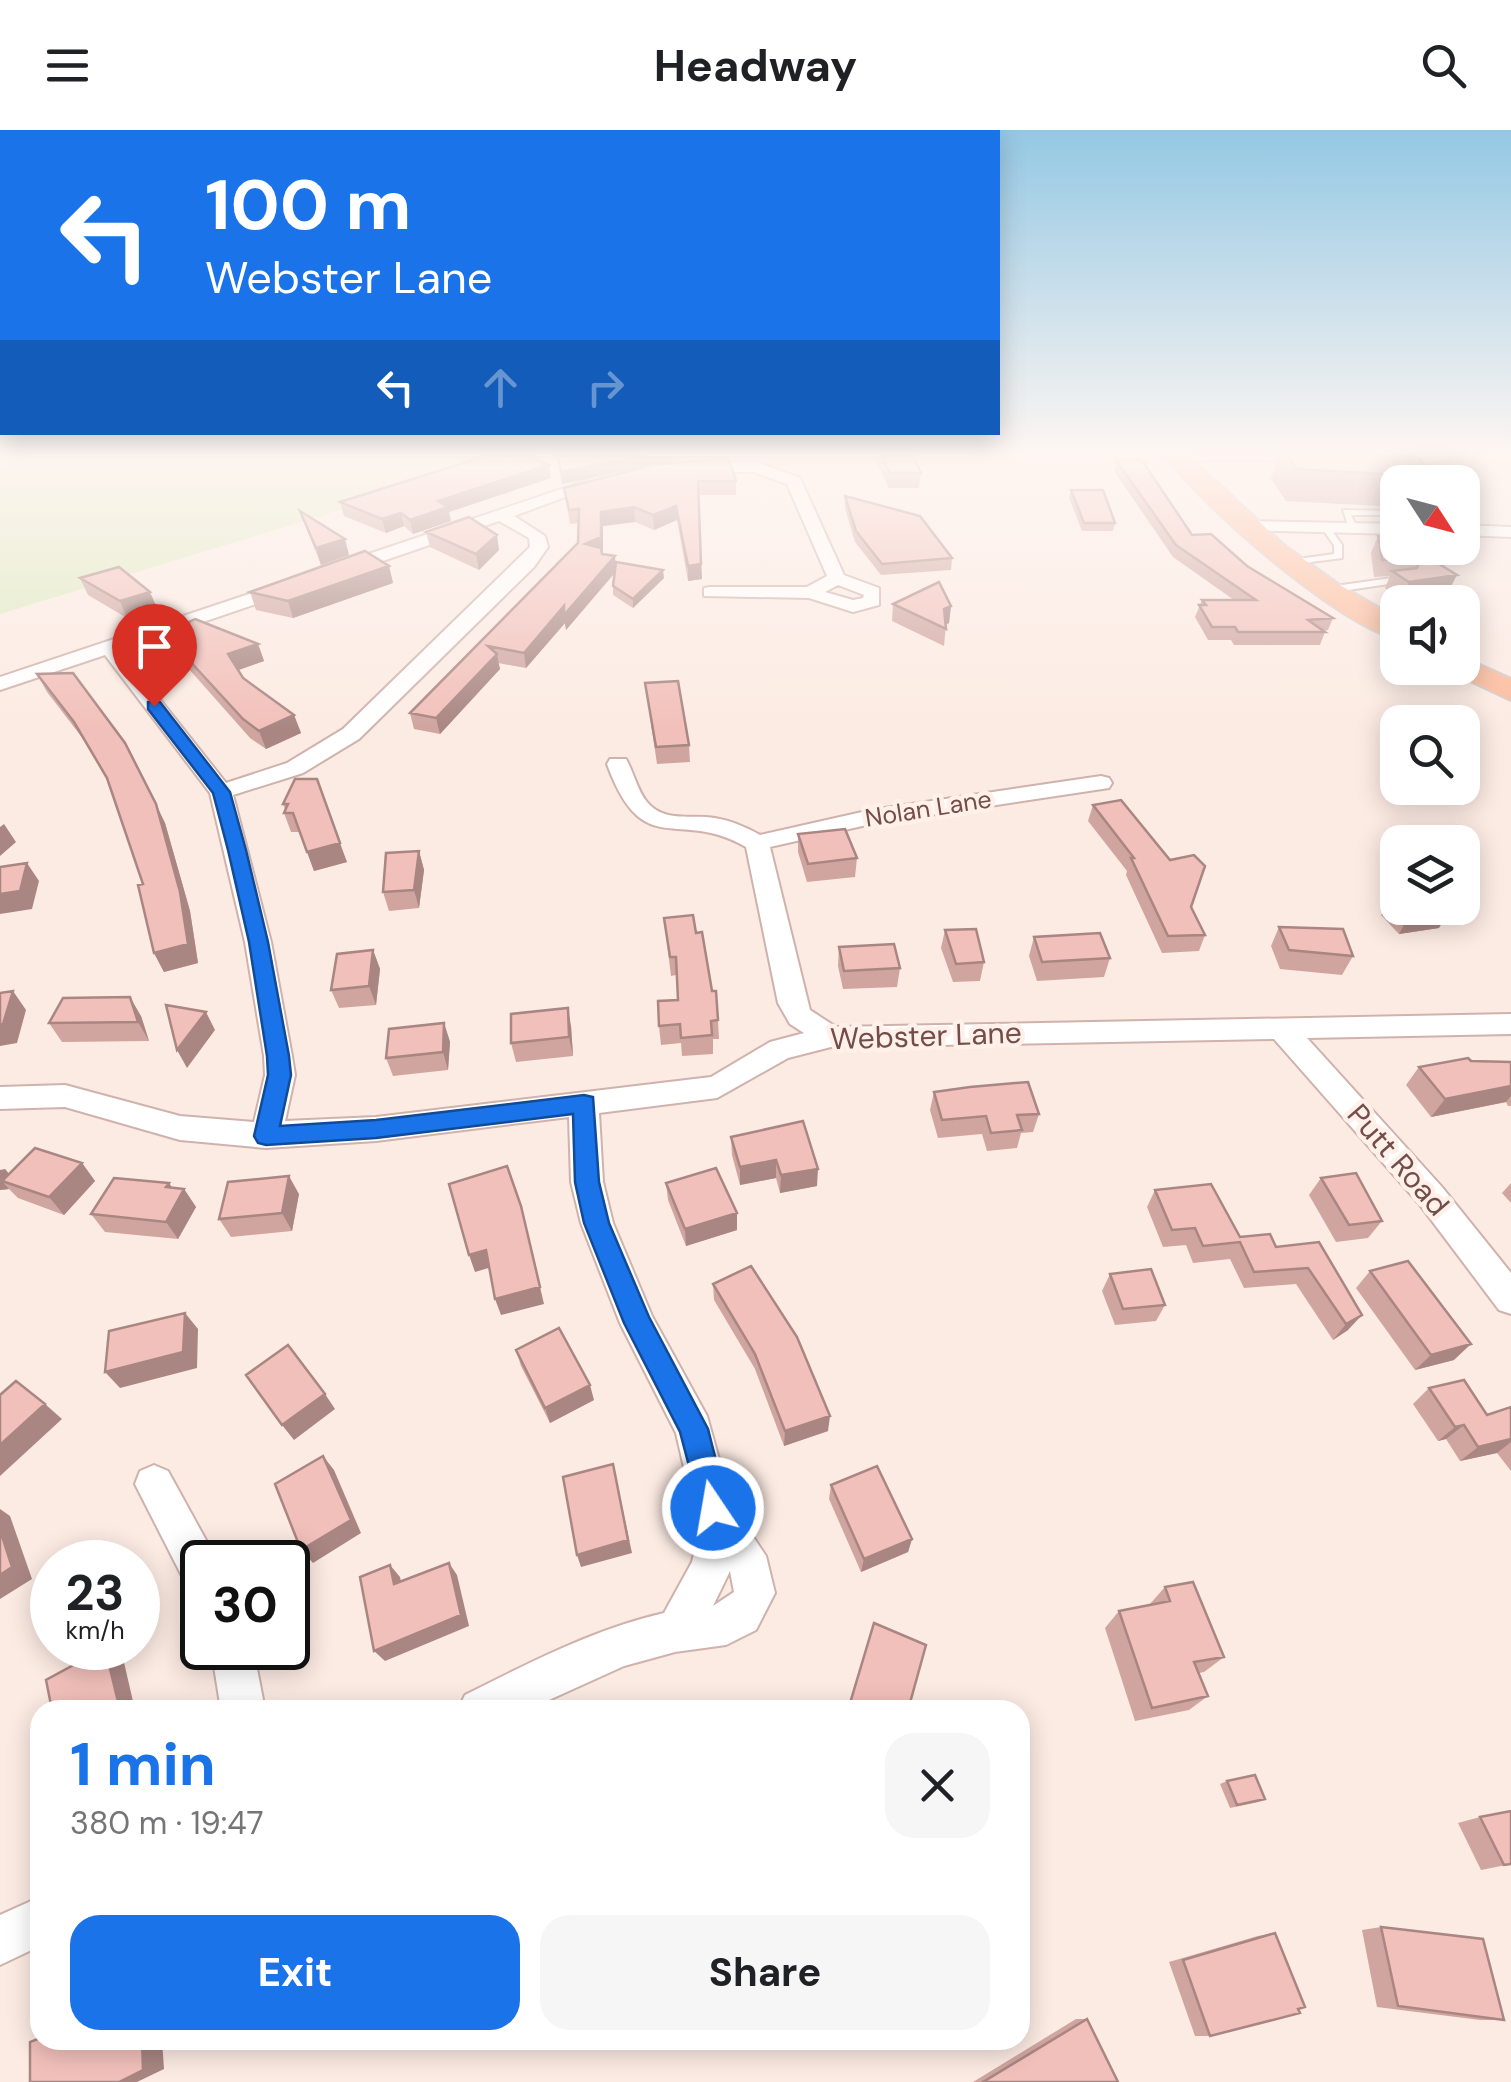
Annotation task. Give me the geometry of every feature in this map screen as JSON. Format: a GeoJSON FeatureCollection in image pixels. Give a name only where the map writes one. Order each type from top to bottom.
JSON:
{"type":"FeatureCollection","features":[{"type":"Feature","properties":{"kind":"main road"},"geometry":{"type":"LineString","coordinates":[[1271,547],[1328,590],[1380,620]]}},
{"type":"Feature","properties":{"kind":"main road"},"geometry":{"type":"LineString","coordinates":[[1480,676],[1511,692]]}},
{"type":"Feature","properties":{"kind":"street"},"geometry":{"type":"LineString","coordinates":[[0,684],[406,547]]}},
{"type":"Feature","properties":{"kind":"street"},"geometry":{"type":"LineString","coordinates":[[221,792],[272,777],[352,734],[537,553],[537,547]]}},
{"type":"Feature","properties":{"kind":"street"},"geometry":{"type":"LineString","coordinates":[[710,592],[810,593],[854,606],[872,601],[873,592],[837,578],[823,547]]}},
{"type":"Feature","properties":{"kind":"street"},"geometry":{"type":"LineString","coordinates":[[810,593],[837,578]]}},
{"type":"Feature","properties":{"kind":"street"},"geometry":{"type":"LineString","coordinates":[[109,648],[221,792],[258,942],[278,1056],[280,1075],[266,1136]]}},
{"type":"Feature","properties":{"kind":"street"},"geometry":{"type":"LineString","coordinates":[[618,764],[632,806],[649,819],[662,823],[724,824],[756,842],[792,1003],[800,1017],[831,1037]]}},
{"type":"Feature","properties":{"kind":"street","name":"Nolan Lane"},"geometry":{"type":"LineString","coordinates":[[756,842],[787,832],[871,817],[1101,783]]}},
{"type":"Feature","properties":{"kind":"street","name":"Webster Lane"},"geometry":{"type":"LineString","coordinates":[[0,1098],[65,1096],[180,1128],[266,1136],[376,1129],[717,1086],[780,1049],[831,1037],[1511,1024]]}},
{"type":"Feature","properties":{"kind":"street","name":"Putt Road"},"geometry":{"type":"LineString","coordinates":[[1279,1026],[1432,1196],[1511,1299]]}},
{"type":"Feature","properties":{"kind":"street"},"geometry":{"type":"LineString","coordinates":[[500,1700],[564,1669],[677,1630],[723,1626],[740,1616],[753,1600],[754,1576],[748,1562],[732,1541],[719,1532],[694,1429],[638,1323],[596,1223],[587,1182],[584,1104]]}},
{"type":"Feature","properties":{"kind":"street"},"geometry":{"type":"LineString","coordinates":[[154,1484],[184,1540]]}},
{"type":"Feature","properties":{"kind":"street"},"geometry":{"type":"LineString","coordinates":[[236,1670],[241,1700]]}},
{"type":"Feature","properties":{"kind":"street"},"geometry":{"type":"LineString","coordinates":[[0,1940],[30,1925]]}},
{"type":"Feature","properties":{"kind":"lane"},"geometry":{"type":"LineString","coordinates":[[1291,563],[1338,556],[1338,547]]}},
{"type":"Feature","properties":{"kind":"lane"},"geometry":{"type":"LineString","coordinates":[[1328,590],[1406,579]]}},
{"type":"Feature","properties":{"kind":"green space"},"geometry":{"type":"Polygon","coordinates":[[[0,547],[219,547],[0,614],[0,547]]]}},
{"type":"Feature","properties":{"kind":"building"},"geometry":{"type":"Polygon","coordinates":[[[460,547],[484,547],[476,554],[460,547]]]}},
{"type":"Feature","properties":{"kind":"building"},"geometry":{"type":"Polygon","coordinates":[[[574,547],[597,547],[602,554],[615,556],[564,615],[564,606],[524,653],[488,646],[497,654],[436,718],[410,713],[574,547]]]}},
{"type":"Feature","properties":{"kind":"building"},"geometry":{"type":"Polygon","coordinates":[[[684,547],[700,547],[701,564],[688,566],[684,547]]]}},
{"type":"Feature","properties":{"kind":"building"},"geometry":{"type":"Polygon","coordinates":[[[869,547],[944,547],[952,558],[882,564],[869,547]]]}},
{"type":"Feature","properties":{"kind":"building"},"geometry":{"type":"Polygon","coordinates":[[[1179,547],[1226,547],[1247,566],[1333,618],[1308,620],[1325,632],[1238,632],[1235,627],[1212,627],[1199,605],[1206,605],[1202,600],[1256,600],[1179,547]]]}},
{"type":"Feature","properties":{"kind":"building"},"geometry":{"type":"Polygon","coordinates":[[[365,551],[389,566],[288,601],[250,592],[365,551]]]}},
{"type":"Feature","properties":{"kind":"building"},"geometry":{"type":"Polygon","coordinates":[[[616,562],[663,570],[633,599],[613,586],[616,562]]]}},
{"type":"Feature","properties":{"kind":"building"},"geometry":{"type":"Polygon","coordinates":[[[1441,565],[1457,575],[1409,582],[1392,571],[1441,565]]]}},
{"type":"Feature","properties":{"kind":"building"},"geometry":{"type":"Polygon","coordinates":[[[119,567],[150,592],[120,601],[80,578],[119,567]]]}},
{"type":"Feature","properties":{"kind":"building"},"geometry":{"type":"Polygon","coordinates":[[[939,582],[951,606],[944,609],[946,629],[893,604],[939,582]]]}},
{"type":"Feature","properties":{"kind":"building"},"geometry":{"type":"Polygon","coordinates":[[[195,619],[258,644],[228,654],[243,678],[294,715],[259,731],[243,719],[165,634],[195,619]]]}},
{"type":"Feature","properties":{"kind":"building"},"geometry":{"type":"Polygon","coordinates":[[[73,673],[125,743],[156,804],[180,892],[188,944],[154,953],[138,885],[143,884],[107,778],[74,722],[37,674],[73,673]]]}},
{"type":"Feature","properties":{"kind":"building"},"geometry":{"type":"Polygon","coordinates":[[[678,681],[689,745],[656,747],[645,683],[678,681]]]}},
{"type":"Feature","properties":{"kind":"building"},"geometry":{"type":"Polygon","coordinates":[[[295,779],[317,779],[340,843],[307,852],[293,813],[284,813],[288,804],[283,804],[295,779]]]}},
{"type":"Feature","properties":{"kind":"building"},"geometry":{"type":"Polygon","coordinates":[[[1121,800],[1170,860],[1194,855],[1205,866],[1191,907],[1205,935],[1168,936],[1134,858],[1093,805],[1121,800]]]}},
{"type":"Feature","properties":{"kind":"building"},"geometry":{"type":"Polygon","coordinates":[[[845,829],[857,858],[808,864],[798,834],[845,829]]]}},
{"type":"Feature","properties":{"kind":"building"},"geometry":{"type":"Polygon","coordinates":[[[419,851],[414,890],[383,892],[386,853],[419,851]]]}},
{"type":"Feature","properties":{"kind":"building"},"geometry":{"type":"Polygon","coordinates":[[[27,863],[20,891],[0,894],[0,867],[27,863]]]}},
{"type":"Feature","properties":{"kind":"building"},"geometry":{"type":"Polygon","coordinates":[[[693,915],[696,933],[702,932],[712,991],[716,991],[718,1020],[711,1021],[712,1035],[681,1038],[680,1024],[659,1026],[658,1001],[678,1000],[676,957],[670,957],[664,918],[693,915]]]}},
{"type":"Feature","properties":{"kind":"building"},"geometry":{"type":"Polygon","coordinates":[[[1279,927],[1343,929],[1353,956],[1289,950],[1279,927]]]}},
{"type":"Feature","properties":{"kind":"building"},"geometry":{"type":"Polygon","coordinates":[[[976,929],[984,962],[956,964],[945,930],[976,929]]]}},
{"type":"Feature","properties":{"kind":"building"},"geometry":{"type":"Polygon","coordinates":[[[1100,933],[1110,958],[1042,962],[1034,937],[1100,933]]]}},
{"type":"Feature","properties":{"kind":"building"},"geometry":{"type":"Polygon","coordinates":[[[894,944],[900,968],[844,971],[839,947],[894,944]]]}},
{"type":"Feature","properties":{"kind":"building"},"geometry":{"type":"Polygon","coordinates":[[[373,950],[369,986],[331,990],[337,954],[373,950]]]}},
{"type":"Feature","properties":{"kind":"building"},"geometry":{"type":"Polygon","coordinates":[[[13,991],[3,1024],[0,1025],[0,993],[13,991]]]}},
{"type":"Feature","properties":{"kind":"building"},"geometry":{"type":"Polygon","coordinates":[[[130,997],[138,1022],[49,1023],[63,998],[130,997]]]}},
{"type":"Feature","properties":{"kind":"building"},"geometry":{"type":"Polygon","coordinates":[[[166,1005],[206,1012],[177,1050],[166,1005]]]}},
{"type":"Feature","properties":{"kind":"building"},"geometry":{"type":"Polygon","coordinates":[[[568,1008],[569,1037],[511,1043],[511,1014],[568,1008]]]}},
{"type":"Feature","properties":{"kind":"building"},"geometry":{"type":"Polygon","coordinates":[[[444,1023],[443,1052],[386,1058],[389,1029],[444,1023]]]}},
{"type":"Feature","properties":{"kind":"building"},"geometry":{"type":"Polygon","coordinates":[[[1468,1058],[1511,1062],[1511,1086],[1445,1099],[1419,1067],[1468,1058]]]}},
{"type":"Feature","properties":{"kind":"building"},"geometry":{"type":"Polygon","coordinates":[[[1028,1082],[1039,1114],[1017,1115],[1022,1130],[991,1133],[986,1116],[942,1120],[934,1092],[970,1087],[1028,1082]]]}},
{"type":"Feature","properties":{"kind":"building"},"geometry":{"type":"Polygon","coordinates":[[[803,1121],[818,1169],[781,1175],[776,1160],[740,1167],[731,1137],[803,1121]]]}},
{"type":"Feature","properties":{"kind":"building"},"geometry":{"type":"Polygon","coordinates":[[[35,1148],[82,1163],[49,1197],[2,1181],[35,1148]]]}},
{"type":"Feature","properties":{"kind":"building"},"geometry":{"type":"Polygon","coordinates":[[[507,1166],[540,1287],[495,1299],[486,1250],[469,1255],[449,1184],[507,1166]]]}},
{"type":"Feature","properties":{"kind":"building"},"geometry":{"type":"Polygon","coordinates":[[[716,1168],[737,1213],[685,1229],[666,1183],[716,1168]]]}},
{"type":"Feature","properties":{"kind":"building"},"geometry":{"type":"Polygon","coordinates":[[[1356,1173],[1382,1221],[1349,1225],[1321,1178],[1356,1173]]]}},
{"type":"Feature","properties":{"kind":"building"},"geometry":{"type":"Polygon","coordinates":[[[289,1176],[282,1213],[219,1219],[228,1182],[289,1176]]]}},
{"type":"Feature","properties":{"kind":"building"},"geometry":{"type":"Polygon","coordinates":[[[114,1178],[169,1183],[166,1187],[184,1189],[166,1222],[91,1214],[114,1178]]]}},
{"type":"Feature","properties":{"kind":"building"},"geometry":{"type":"Polygon","coordinates":[[[1211,1184],[1240,1237],[1270,1234],[1276,1247],[1319,1242],[1362,1315],[1346,1324],[1308,1268],[1254,1272],[1240,1242],[1203,1246],[1195,1228],[1172,1230],[1155,1190],[1211,1184]]]}},
{"type":"Feature","properties":{"kind":"building"},"geometry":{"type":"Polygon","coordinates":[[[1408,1261],[1471,1344],[1431,1355],[1370,1271],[1408,1261]]]}},
{"type":"Feature","properties":{"kind":"building"},"geometry":{"type":"Polygon","coordinates":[[[751,1266],[797,1337],[830,1416],[785,1431],[755,1354],[713,1284],[751,1266]]]}},
{"type":"Feature","properties":{"kind":"building"},"geometry":{"type":"Polygon","coordinates":[[[1151,1269],[1165,1305],[1123,1309],[1110,1274],[1151,1269]]]}},
{"type":"Feature","properties":{"kind":"building"},"geometry":{"type":"Polygon","coordinates":[[[185,1313],[183,1352],[105,1372],[109,1331],[185,1313]]]}},
{"type":"Feature","properties":{"kind":"building"},"geometry":{"type":"Polygon","coordinates":[[[559,1328],[590,1385],[545,1408],[516,1350],[559,1328]]]}},
{"type":"Feature","properties":{"kind":"building"},"geometry":{"type":"Polygon","coordinates":[[[288,1345],[325,1394],[282,1425],[246,1375],[288,1345]]]}},
{"type":"Feature","properties":{"kind":"building"},"geometry":{"type":"Polygon","coordinates":[[[1464,1380],[1487,1415],[1511,1407],[1511,1439],[1478,1447],[1464,1425],[1455,1427],[1429,1388],[1464,1380]]]}},
{"type":"Feature","properties":{"kind":"building"},"geometry":{"type":"Polygon","coordinates":[[[16,1381],[45,1404],[0,1445],[0,1395],[16,1381]]]}},
{"type":"Feature","properties":{"kind":"building"},"geometry":{"type":"Polygon","coordinates":[[[323,1456],[351,1520],[310,1545],[310,1540],[297,1540],[275,1484],[323,1456]]]}},
{"type":"Feature","properties":{"kind":"building"},"geometry":{"type":"Polygon","coordinates":[[[613,1464],[628,1540],[577,1555],[563,1477],[613,1464]]]}},
{"type":"Feature","properties":{"kind":"building"},"geometry":{"type":"Polygon","coordinates":[[[877,1466],[912,1539],[864,1559],[831,1485],[877,1466]]]}},
{"type":"Feature","properties":{"kind":"building"},"geometry":{"type":"Polygon","coordinates":[[[0,1530],[12,1567],[0,1575],[0,1530]]]}},
{"type":"Feature","properties":{"kind":"building"},"geometry":{"type":"Polygon","coordinates":[[[449,1563],[461,1615],[374,1651],[360,1577],[390,1565],[394,1584],[449,1563]]]}},
{"type":"Feature","properties":{"kind":"building"},"geometry":{"type":"Polygon","coordinates":[[[1193,1582],[1224,1657],[1194,1662],[1208,1696],[1152,1708],[1119,1611],[1170,1601],[1165,1587],[1193,1582]]]}},
{"type":"Feature","properties":{"kind":"building"},"geometry":{"type":"Polygon","coordinates":[[[874,1623],[926,1645],[911,1700],[851,1700],[874,1623]]]}},
{"type":"Feature","properties":{"kind":"building"},"geometry":{"type":"Polygon","coordinates":[[[64,1670],[110,1670],[118,1700],[50,1700],[46,1680],[64,1670]]]}},
{"type":"Feature","properties":{"kind":"building"},"geometry":{"type":"Polygon","coordinates":[[[1255,1775],[1265,1799],[1237,1805],[1227,1781],[1255,1775]]]}},
{"type":"Feature","properties":{"kind":"building"},"geometry":{"type":"Polygon","coordinates":[[[1511,1811],[1511,1864],[1504,1865],[1480,1817],[1511,1811]]]}},
{"type":"Feature","properties":{"kind":"building"},"geometry":{"type":"Polygon","coordinates":[[[1381,1927],[1483,1939],[1504,2020],[1398,2006],[1381,1927]]]}},
{"type":"Feature","properties":{"kind":"building"},"geometry":{"type":"Polygon","coordinates":[[[1275,1933],[1305,2007],[1298,2009],[1300,2013],[1210,2036],[1183,1960],[1275,1933]]]}},
{"type":"Feature","properties":{"kind":"building"},"geometry":{"type":"Polygon","coordinates":[[[1087,2019],[1118,2082],[983,2082],[1087,2019]]]}},
{"type":"Feature","properties":{"kind":"building"},"geometry":{"type":"Polygon","coordinates":[[[30,2050],[142,2050],[143,2070],[119,2082],[30,2082],[30,2050]]]}},
{"type":"Feature","properties":{"kind":"route"},"geometry":{"type":"LineString","coordinates":[[154,706],[221,792],[237,850],[258,942],[280,1075],[266,1136],[376,1129],[584,1104],[587,1182],[596,1223],[638,1323],[694,1429],[713,1508]]}}]}
